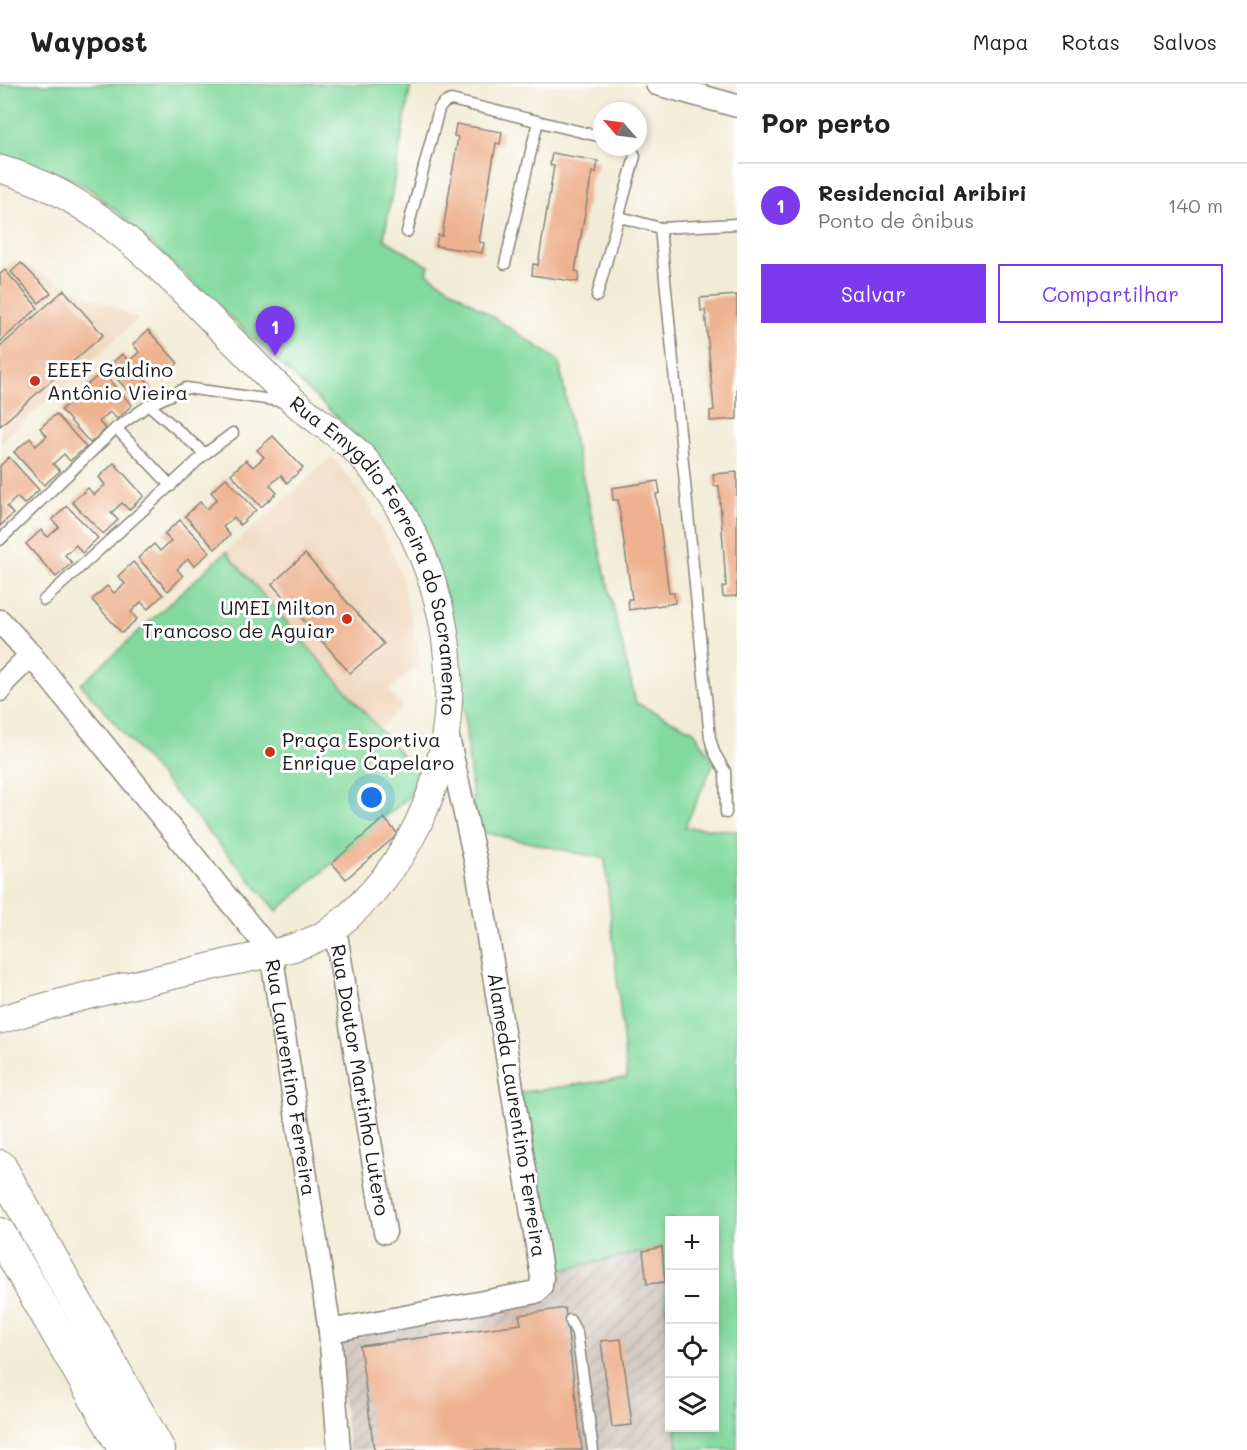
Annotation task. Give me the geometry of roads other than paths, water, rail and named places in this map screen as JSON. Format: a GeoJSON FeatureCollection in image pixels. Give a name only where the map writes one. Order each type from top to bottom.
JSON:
{"type":"FeatureCollection","features":[{"type":"Feature","properties":{"kind":"main road"},"geometry":{"type":"LineString","coordinates":[[0,1166],[159,1450]]}},
{"type":"Feature","properties":{"kind":"main road"},"geometry":{"type":"LineString","coordinates":[[0,1234],[125,1450]]}},
{"type":"Feature","properties":{"kind":"street"},"geometry":{"type":"LineString","coordinates":[[657,84],[737,106]]}},
{"type":"Feature","properties":{"kind":"street","name":"Rua Emygdio Ferreira do Sacramento"},"geometry":{"type":"LineString","coordinates":[[0,169],[72,198],[128,238],[296,404],[363,457],[408,523],[437,600],[446,642],[450,696],[447,732],[435,781],[409,843],[390,874],[335,928],[318,937],[271,952],[0,1020]]}},
{"type":"Feature","properties":{"kind":"street","name":"Rua Laurentino Ferreira"},"geometry":{"type":"LineString","coordinates":[[0,621],[31,655],[271,952],[330,1331],[339,1450]]}},
{"type":"Feature","properties":{"kind":"street"},"geometry":{"type":"LineString","coordinates":[[0,690],[3,683],[31,655]]}},
{"type":"Feature","properties":{"kind":"street","name":"Alameda Laurentino Ferreira"},"geometry":{"type":"LineString","coordinates":[[330,1331],[536,1292],[541,1286],[542,1277],[477,868],[447,732]]}},
{"type":"Feature","properties":{"kind":"street","name":"Rua Doutor Martinho Lutero"},"geometry":{"type":"LineString","coordinates":[[335,928],[385,1232]]}},
{"type":"Feature","properties":{"kind":"lane"},"geometry":{"type":"LineString","coordinates":[[407,232],[439,109],[444,103],[451,100],[593,135]]}},
{"type":"Feature","properties":{"kind":"lane"},"geometry":{"type":"LineString","coordinates":[[505,264],[538,121]]}},
{"type":"Feature","properties":{"kind":"lane"},"geometry":{"type":"LineString","coordinates":[[597,296],[635,156]]}},
{"type":"Feature","properties":{"kind":"lane"},"geometry":{"type":"LineString","coordinates":[[620,217],[660,228],[737,224]]}},
{"type":"Feature","properties":{"kind":"lane"},"geometry":{"type":"LineString","coordinates":[[660,228],[710,738],[714,752],[725,771],[726,813]]}},
{"type":"Feature","properties":{"kind":"lane"},"geometry":{"type":"LineString","coordinates":[[0,540],[116,428],[149,405],[186,388],[296,404]]}},
{"type":"Feature","properties":{"kind":"lane"},"geometry":{"type":"LineString","coordinates":[[149,405],[205,454]]}},
{"type":"Feature","properties":{"kind":"lane"},"geometry":{"type":"LineString","coordinates":[[116,428],[171,486]]}},
{"type":"Feature","properties":{"kind":"lane"},"geometry":{"type":"LineString","coordinates":[[44,600],[205,454],[233,433]]}},
{"type":"Feature","properties":{"kind":"lane"},"geometry":{"type":"LineString","coordinates":[[570,1320],[577,1333],[593,1450]]}},
{"type":"Feature","properties":{"kind":"place","name":"Residencial Aribiri"},"geometry":{"type":"Point","coordinates":[275,356]}},
{"type":"Feature","properties":{"kind":"place","name":"EEEF Galdino Antônio Vieira"},"geometry":{"type":"Point","coordinates":[35,381]}},
{"type":"Feature","properties":{"kind":"place","name":"UMEI Milton Trancoso de Aguiar"},"geometry":{"type":"Point","coordinates":[347,619]}},
{"type":"Feature","properties":{"kind":"place","name":"Praça Esportiva Enrique Capelaro"},"geometry":{"type":"Point","coordinates":[270,752]}}]}
